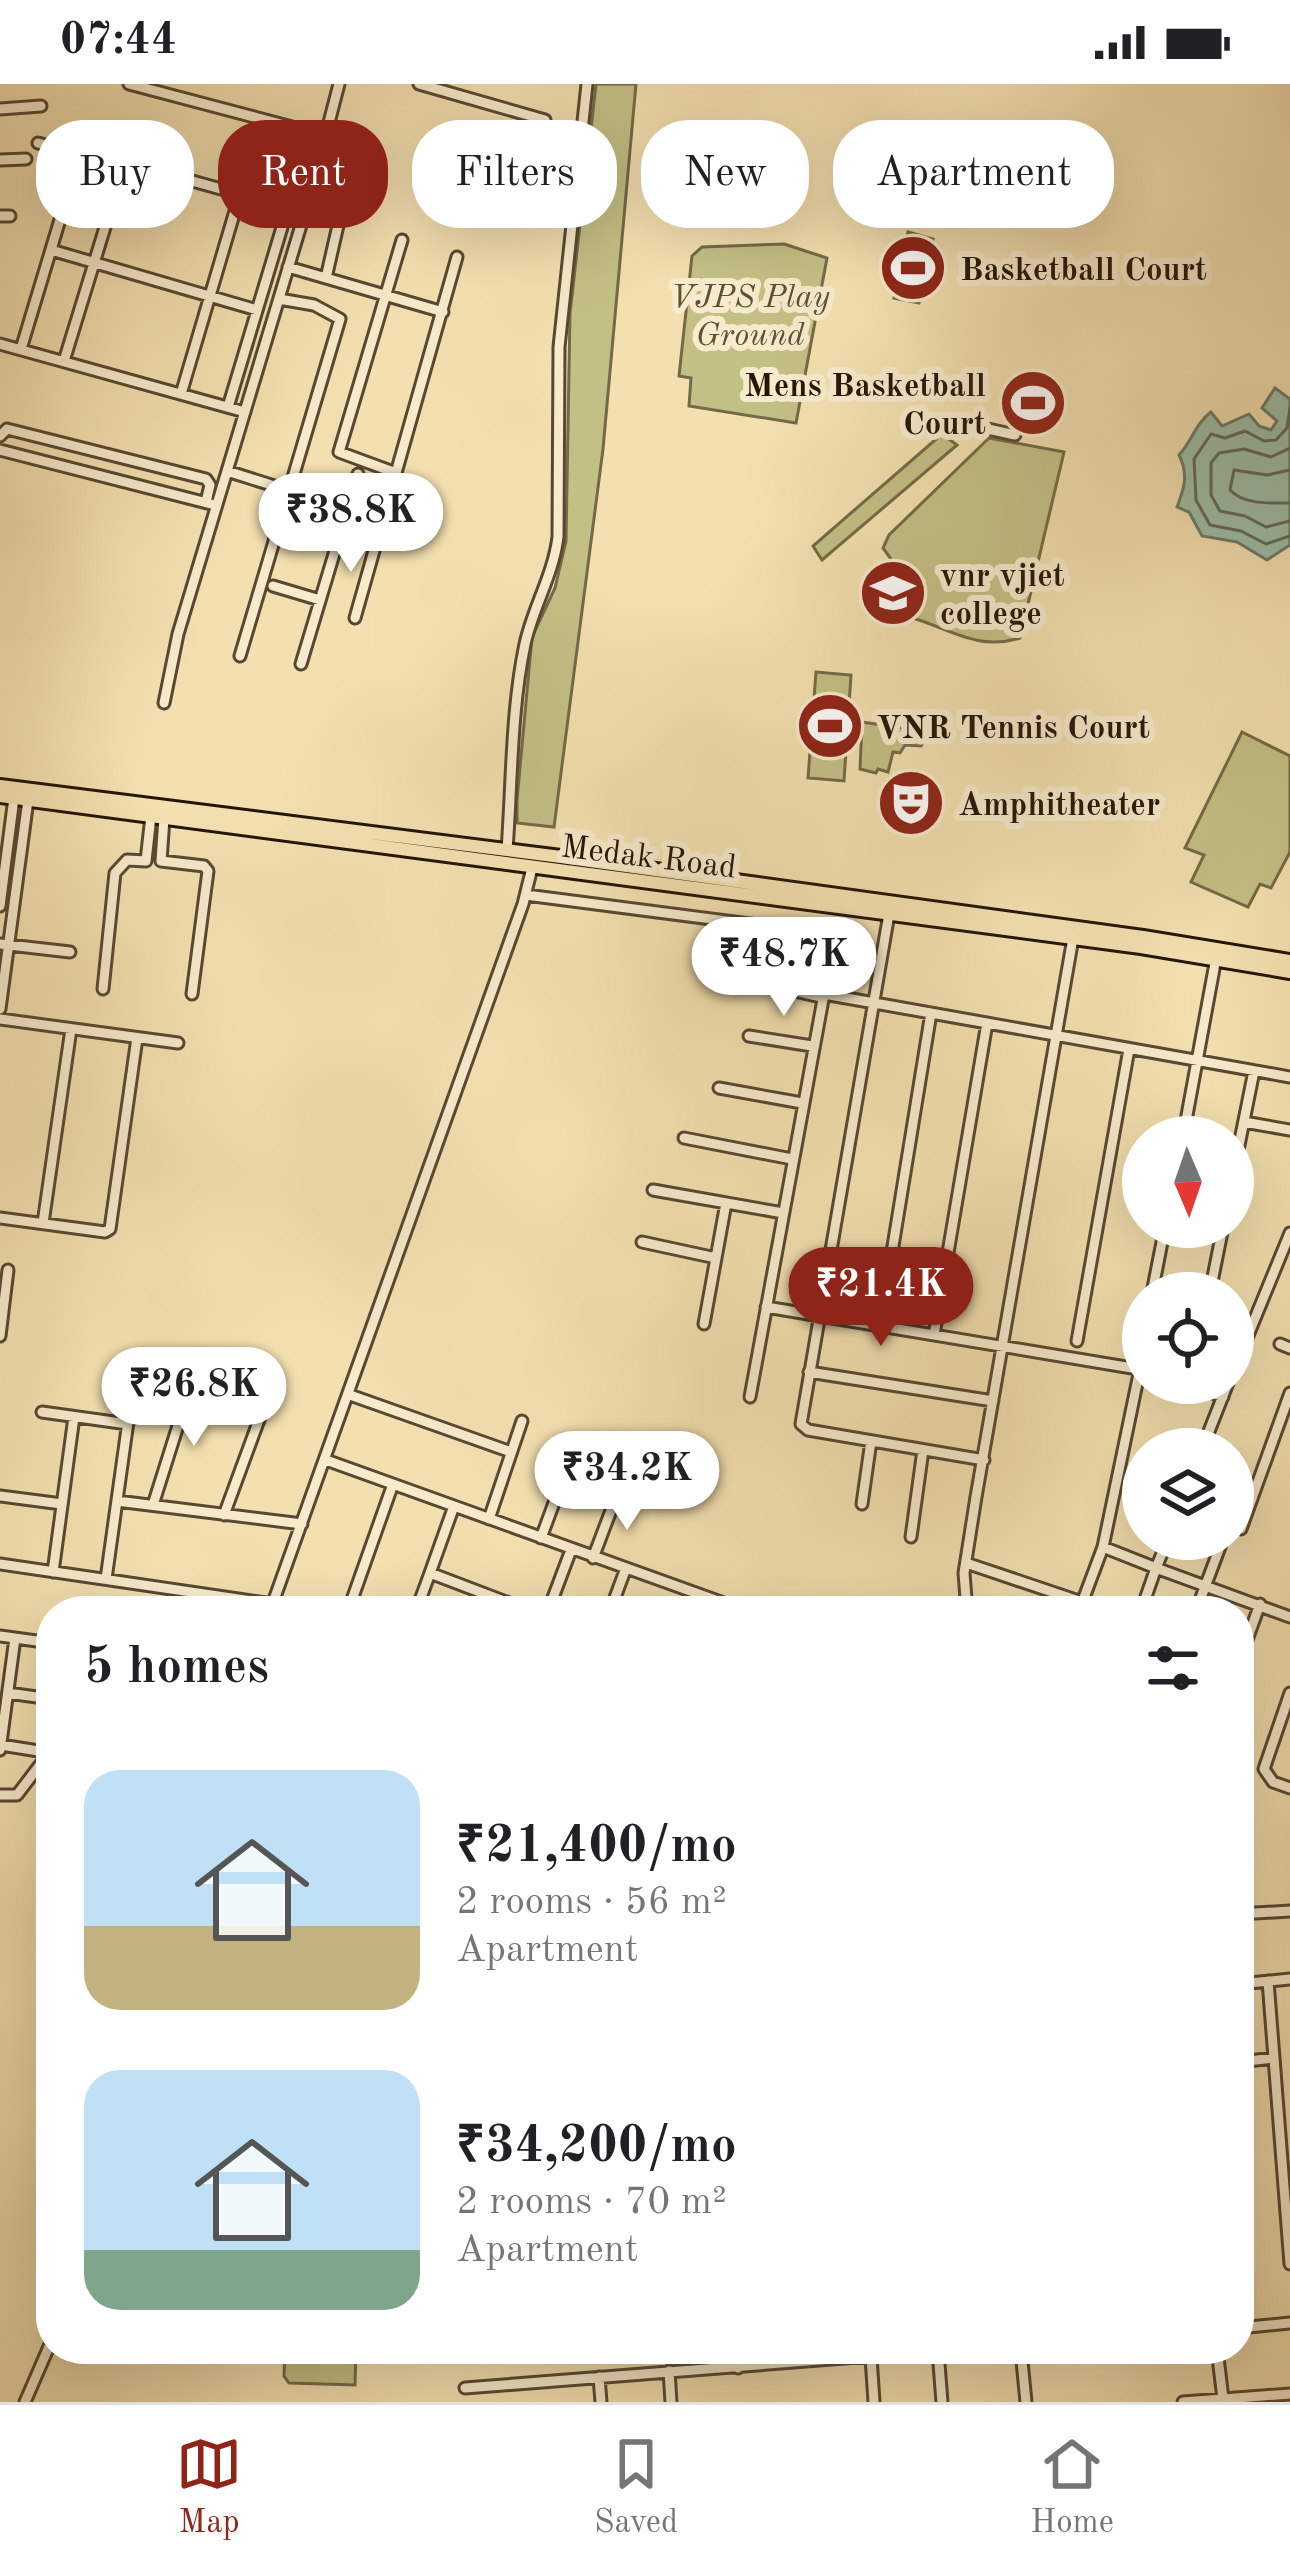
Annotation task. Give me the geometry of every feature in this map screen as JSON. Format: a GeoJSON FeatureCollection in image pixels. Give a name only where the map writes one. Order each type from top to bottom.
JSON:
{"type":"FeatureCollection","features":[{"type":"Feature","properties":{"kind":"main road","name":"Medak Road"},"geometry":{"type":"LineString","coordinates":[[0,786],[532,868],[1073,938],[1290,972]]}},
{"type":"Feature","properties":{"kind":"main road","name":"Medak Road"},"geometry":{"type":"LineString","coordinates":[[14,798],[158,817],[507,850],[1290,961]]}},
{"type":"Feature","properties":{"kind":"street"},"geometry":{"type":"LineString","coordinates":[[129,84],[174,90],[273,120]]}},
{"type":"Feature","properties":{"kind":"street"},"geometry":{"type":"LineString","coordinates":[[330,120],[339,84]]}},
{"type":"Feature","properties":{"kind":"street"},"geometry":{"type":"LineString","coordinates":[[419,84],[545,120]]}},
{"type":"Feature","properties":{"kind":"street"},"geometry":{"type":"LineString","coordinates":[[507,850],[522,660],[532,617],[555,561],[558,537],[559,346],[587,84]]}},
{"type":"Feature","properties":{"kind":"street"},"geometry":{"type":"LineString","coordinates":[[0,109],[41,106]]}},
{"type":"Feature","properties":{"kind":"street"},"geometry":{"type":"LineString","coordinates":[[0,160],[26,159]]}},
{"type":"Feature","properties":{"kind":"street"},"geometry":{"type":"LineString","coordinates":[[22,349],[57,228]]}},
{"type":"Feature","properties":{"kind":"street"},"geometry":{"type":"LineString","coordinates":[[64,361],[105,228]]}},
{"type":"Feature","properties":{"kind":"street"},"geometry":{"type":"LineString","coordinates":[[181,394],[230,228]]}},
{"type":"Feature","properties":{"kind":"street"},"geometry":{"type":"LineString","coordinates":[[228,407],[281,228]]}},
{"type":"Feature","properties":{"kind":"street"},"geometry":{"type":"LineString","coordinates":[[164,703],[211,504],[227,471],[300,228]]}},
{"type":"Feature","properties":{"kind":"street"},"geometry":{"type":"LineString","coordinates":[[326,278],[337,228]]}},
{"type":"Feature","properties":{"kind":"street"},"geometry":{"type":"LineString","coordinates":[[396,473],[339,452],[402,239]]}},
{"type":"Feature","properties":{"kind":"street"},"geometry":{"type":"LineString","coordinates":[[51,250],[257,310]]}},
{"type":"Feature","properties":{"kind":"street"},"geometry":{"type":"LineString","coordinates":[[355,617],[457,257]]}},
{"type":"Feature","properties":{"kind":"street"},"geometry":{"type":"LineString","coordinates":[[289,267],[442,313]]}},
{"type":"Feature","properties":{"kind":"street"},"geometry":{"type":"LineString","coordinates":[[240,656],[340,319],[314,305],[279,299]]}},
{"type":"Feature","properties":{"kind":"street"},"geometry":{"type":"LineString","coordinates":[[0,344],[245,412]]}},
{"type":"Feature","properties":{"kind":"street"},"geometry":{"type":"LineString","coordinates":[[979,427],[1015,435]]}},
{"type":"Feature","properties":{"kind":"street"},"geometry":{"type":"LineString","coordinates":[[0,436],[7,429],[206,479],[211,504]]}},
{"type":"Feature","properties":{"kind":"street"},"geometry":{"type":"LineString","coordinates":[[0,450],[211,504]]}},
{"type":"Feature","properties":{"kind":"street"},"geometry":{"type":"LineString","coordinates":[[94,474],[100,452]]}},
{"type":"Feature","properties":{"kind":"street"},"geometry":{"type":"LineString","coordinates":[[227,471],[347,508]]}},
{"type":"Feature","properties":{"kind":"street"},"geometry":{"type":"LineString","coordinates":[[301,664],[358,474]]}},
{"type":"Feature","properties":{"kind":"street"},"geometry":{"type":"LineString","coordinates":[[273,586],[320,601]]}},
{"type":"Feature","properties":{"kind":"street"},"geometry":{"type":"LineString","coordinates":[[0,906],[14,798]]}},
{"type":"Feature","properties":{"kind":"street"},"geometry":{"type":"LineString","coordinates":[[0,1009],[14,798]]}},
{"type":"Feature","properties":{"kind":"street"},"geometry":{"type":"LineString","coordinates":[[146,861],[158,817]]}},
{"type":"Feature","properties":{"kind":"street"},"geometry":{"type":"LineString","coordinates":[[158,817],[161,861]]}},
{"type":"Feature","properties":{"kind":"street"},"geometry":{"type":"LineString","coordinates":[[104,989],[115,873],[127,860],[161,861],[204,866],[208,871],[192,994]]}},
{"type":"Feature","properties":{"kind":"street"},"geometry":{"type":"LineString","coordinates":[[275,1596],[350,1395],[532,868]]}},
{"type":"Feature","properties":{"kind":"street"},"geometry":{"type":"LineString","coordinates":[[526,896],[773,927]]}},
{"type":"Feature","properties":{"kind":"street"},"geometry":{"type":"LineString","coordinates":[[889,914],[803,1428],[984,1460]]}},
{"type":"Feature","properties":{"kind":"street"},"geometry":{"type":"LineString","coordinates":[[967,1596],[966,1563],[1073,938]]}},
{"type":"Feature","properties":{"kind":"street"},"geometry":{"type":"LineString","coordinates":[[4,944],[70,952]]}},
{"type":"Feature","properties":{"kind":"street"},"geometry":{"type":"LineString","coordinates":[[1187,1116],[1216,958]]}},
{"type":"Feature","properties":{"kind":"street"},"geometry":{"type":"LineString","coordinates":[[773,986],[1290,1078]]}},
{"type":"Feature","properties":{"kind":"street"},"geometry":{"type":"LineString","coordinates":[[750,1397],[821,997]]}},
{"type":"Feature","properties":{"kind":"street"},"geometry":{"type":"LineString","coordinates":[[880,1326],[931,1013]]}},
{"type":"Feature","properties":{"kind":"street"},"geometry":{"type":"LineString","coordinates":[[0,1019],[178,1043]]}},
{"type":"Feature","properties":{"kind":"street"},"geometry":{"type":"LineString","coordinates":[[934,1335],[987,1023]]}},
{"type":"Feature","properties":{"kind":"street"},"geometry":{"type":"LineString","coordinates":[[43,1223],[71,1029]]}},
{"type":"Feature","properties":{"kind":"street"},"geometry":{"type":"LineString","coordinates":[[749,1036],[812,1046]]}},
{"type":"Feature","properties":{"kind":"street"},"geometry":{"type":"LineString","coordinates":[[0,1217],[110,1229],[137,1038]]}},
{"type":"Feature","properties":{"kind":"street"},"geometry":{"type":"LineString","coordinates":[[1076,1341],[1129,1048]]}},
{"type":"Feature","properties":{"kind":"street"},"geometry":{"type":"LineString","coordinates":[[1245,1116],[1254,1071]]}},
{"type":"Feature","properties":{"kind":"street"},"geometry":{"type":"LineString","coordinates":[[718,1088],[802,1103]]}},
{"type":"Feature","properties":{"kind":"street"},"geometry":{"type":"LineString","coordinates":[[1254,1124],[1290,1130]]}},
{"type":"Feature","properties":{"kind":"street"},"geometry":{"type":"LineString","coordinates":[[684,1138],[792,1159]]}},
{"type":"Feature","properties":{"kind":"street"},"geometry":{"type":"LineString","coordinates":[[653,1190],[783,1214]]}},
{"type":"Feature","properties":{"kind":"street"},"geometry":{"type":"LineString","coordinates":[[704,1324],[726,1203]]}},
{"type":"Feature","properties":{"kind":"street"},"geometry":{"type":"LineString","coordinates":[[1254,1320],[1290,1233]]}},
{"type":"Feature","properties":{"kind":"street"},"geometry":{"type":"LineString","coordinates":[[642,1242],[716,1258]]}},
{"type":"Feature","properties":{"kind":"street"},"geometry":{"type":"LineString","coordinates":[[0,1336],[8,1270]]}},
{"type":"Feature","properties":{"kind":"street"},"geometry":{"type":"LineString","coordinates":[[766,1307],[1122,1366]]}},
{"type":"Feature","properties":{"kind":"street"},"geometry":{"type":"LineString","coordinates":[[809,1372],[993,1401]]}},
{"type":"Feature","properties":{"kind":"street"},"geometry":{"type":"LineString","coordinates":[[153,1505],[193,1378]]}},
{"type":"Feature","properties":{"kind":"street"},"geometry":{"type":"LineString","coordinates":[[106,1579],[133,1386]]}},
{"type":"Feature","properties":{"kind":"street"},"geometry":{"type":"LineString","coordinates":[[224,1515],[270,1390]]}},
{"type":"Feature","properties":{"kind":"street"},"geometry":{"type":"LineString","coordinates":[[1254,1493],[1290,1393]]}},
{"type":"Feature","properties":{"kind":"street"},"geometry":{"type":"LineString","coordinates":[[350,1395],[512,1452]]}},
{"type":"Feature","properties":{"kind":"street"},"geometry":{"type":"LineString","coordinates":[[1085,1596],[1103,1547],[1133,1404]]}},
{"type":"Feature","properties":{"kind":"street"},"geometry":{"type":"LineString","coordinates":[[42,1412],[128,1424]]}},
{"type":"Feature","properties":{"kind":"street"},"geometry":{"type":"LineString","coordinates":[[53,1571],[74,1417]]}},
{"type":"Feature","properties":{"kind":"street"},"geometry":{"type":"LineString","coordinates":[[489,1519],[522,1421]]}},
{"type":"Feature","properties":{"kind":"street"},"geometry":{"type":"LineString","coordinates":[[862,1504],[871,1441]]}},
{"type":"Feature","properties":{"kind":"street"},"geometry":{"type":"LineString","coordinates":[[911,1537],[922,1450]]}},
{"type":"Feature","properties":{"kind":"street"},"geometry":{"type":"LineString","coordinates":[[326,1460],[704,1596]]}},
{"type":"Feature","properties":{"kind":"street"},"geometry":{"type":"LineString","coordinates":[[541,1538],[568,1465]]}},
{"type":"Feature","properties":{"kind":"street"},"geometry":{"type":"LineString","coordinates":[[353,1596],[393,1484]]}},
{"type":"Feature","properties":{"kind":"street"},"geometry":{"type":"LineString","coordinates":[[593,1558],[618,1492]]}},
{"type":"Feature","properties":{"kind":"street"},"geometry":{"type":"LineString","coordinates":[[0,1496],[62,1504]]}},
{"type":"Feature","properties":{"kind":"street"},"geometry":{"type":"LineString","coordinates":[[117,1501],[302,1524]]}},
{"type":"Feature","properties":{"kind":"street"},"geometry":{"type":"LineString","coordinates":[[422,1596],[454,1506]]}},
{"type":"Feature","properties":{"kind":"street"},"geometry":{"type":"LineString","coordinates":[[1103,1547],[1237,1596]]}},
{"type":"Feature","properties":{"kind":"street"},"geometry":{"type":"LineString","coordinates":[[554,1596],[571,1550]]}},
{"type":"Feature","properties":{"kind":"street"},"geometry":{"type":"LineString","coordinates":[[1147,1596],[1159,1560]]}},
{"type":"Feature","properties":{"kind":"street"},"geometry":{"type":"LineString","coordinates":[[1202,1596],[1215,1560]]}},
{"type":"Feature","properties":{"kind":"street"},"geometry":{"type":"LineString","coordinates":[[966,1563],[1054,1596]]}},
{"type":"Feature","properties":{"kind":"street"},"geometry":{"type":"LineString","coordinates":[[0,1564],[216,1596]]}},
{"type":"Feature","properties":{"kind":"street"},"geometry":{"type":"LineString","coordinates":[[616,1596],[626,1568]]}},
{"type":"Feature","properties":{"kind":"street"},"geometry":{"type":"LineString","coordinates":[[430,1573],[491,1596]]}},
{"type":"Feature","properties":{"kind":"street"},"geometry":{"type":"LineString","coordinates":[[1254,1602],[1290,1617]]}},
{"type":"Feature","properties":{"kind":"street"},"geometry":{"type":"LineString","coordinates":[[1254,1621],[1260,1604]]}},
{"type":"Feature","properties":{"kind":"street"},"geometry":{"type":"LineString","coordinates":[[0,1636],[36,1641]]}},
{"type":"Feature","properties":{"kind":"street"},"geometry":{"type":"LineString","coordinates":[[15,1638],[0,1748],[36,1752]]}},
{"type":"Feature","properties":{"kind":"street"},"geometry":{"type":"LineString","coordinates":[[1290,1693],[1264,1769],[1274,1781],[1290,1788]]}},
{"type":"Feature","properties":{"kind":"street"},"geometry":{"type":"LineString","coordinates":[[8,1694],[36,1698]]}},
{"type":"Feature","properties":{"kind":"street"},"geometry":{"type":"LineString","coordinates":[[1278,1725],[1290,1730]]}},
{"type":"Feature","properties":{"kind":"street"},"geometry":{"type":"LineString","coordinates":[[0,1795],[17,1795],[36,1771]]}},
{"type":"Feature","properties":{"kind":"street"},"geometry":{"type":"LineString","coordinates":[[1254,1913],[1290,1911]]}},
{"type":"Feature","properties":{"kind":"street"},"geometry":{"type":"LineString","coordinates":[[1254,1983],[1290,1979]]}},
{"type":"Feature","properties":{"kind":"street"},"geometry":{"type":"LineString","coordinates":[[1268,1982],[1290,2264]]}},
{"type":"Feature","properties":{"kind":"street"},"geometry":{"type":"LineString","coordinates":[[1254,2060],[1274,2058]]}},
{"type":"Feature","properties":{"kind":"street"},"geometry":{"type":"LineString","coordinates":[[1254,2327],[1290,2323]]}},
{"type":"Feature","properties":{"kind":"street"},"geometry":{"type":"LineString","coordinates":[[25,2402],[41,2364]]}},
{"type":"Feature","properties":{"kind":"street"},"geometry":{"type":"LineString","coordinates":[[738,2364],[738,2368]]}},
{"type":"Feature","properties":{"kind":"street"},"geometry":{"type":"LineString","coordinates":[[465,2388],[782,2364]]}},
{"type":"Feature","properties":{"kind":"street"},"geometry":{"type":"LineString","coordinates":[[872,2364],[874,2402]]}},
{"type":"Feature","properties":{"kind":"street"},"geometry":{"type":"LineString","coordinates":[[939,2364],[942,2402]]}},
{"type":"Feature","properties":{"kind":"street"},"geometry":{"type":"LineString","coordinates":[[1022,2364],[1026,2402]]}},
{"type":"Feature","properties":{"kind":"street"},"geometry":{"type":"LineString","coordinates":[[1219,2364],[1223,2399]]}},
{"type":"Feature","properties":{"kind":"street"},"geometry":{"type":"LineString","coordinates":[[669,2372],[671,2402]]}},
{"type":"Feature","properties":{"kind":"street"},"geometry":{"type":"LineString","coordinates":[[598,2377],[601,2402]]}},
{"type":"Feature","properties":{"kind":"street"},"geometry":{"type":"LineString","coordinates":[[1184,2402],[1290,2394]]}},
{"type":"Feature","properties":{"kind":"green space"},"geometry":{"type":"Polygon","coordinates":[[[596,84],[636,84],[603,449],[554,827],[517,823],[517,800],[532,637],[555,588],[566,541],[570,313],[580,228],[617,228],[617,120],[592,120],[596,84]]]}},
{"type":"Feature","properties":{"kind":"green space","name":"Basketball Court"},"geometry":{"type":"Polygon","coordinates":[[[908,232],[933,239],[919,303],[894,298],[908,232]]]}},
{"type":"Feature","properties":{"kind":"green space","name":"VJPS Play Ground"},"geometry":{"type":"Polygon","coordinates":[[[784,244],[827,258],[796,423],[689,406],[691,378],[679,376],[692,256],[702,247],[784,244]]]}},
{"type":"Feature","properties":{"kind":"green space"},"geometry":{"type":"Polygon","coordinates":[[[942,434],[957,445],[822,560],[813,546],[942,434]]]}},
{"type":"Feature","properties":{"kind":"green space"},"geometry":{"type":"Polygon","coordinates":[[[989,438],[1064,452],[1020,638],[990,642],[910,617],[905,608],[907,581],[883,548],[889,535],[989,438]]]}},
{"type":"Feature","properties":{"kind":"green space","name":"VNR Tennis Court"},"geometry":{"type":"Polygon","coordinates":[[[816,672],[851,675],[844,781],[808,778],[816,672]]]}},
{"type":"Feature","properties":{"kind":"green space"},"geometry":{"type":"Polygon","coordinates":[[[862,722],[930,732],[921,746],[905,745],[900,753],[893,752],[888,772],[878,769],[876,773],[860,769],[862,722]]]}},
{"type":"Feature","properties":{"kind":"green space"},"geometry":{"type":"Polygon","coordinates":[[[1242,732],[1290,756],[1290,852],[1271,888],[1260,884],[1248,907],[1191,882],[1204,855],[1185,848],[1242,732]]]}},
{"type":"Feature","properties":{"kind":"green space"},"geometry":{"type":"Polygon","coordinates":[[[284,2364],[356,2364],[355,2385],[289,2383],[284,2364]]]}},
{"type":"Feature","properties":{"kind":"water"},"geometry":{"type":"Polygon","coordinates":[[[1275,388],[1290,399],[1290,545],[1267,560],[1237,542],[1202,536],[1189,512],[1177,507],[1184,482],[1179,455],[1211,412],[1222,426],[1249,414],[1259,426],[1271,430],[1277,421],[1262,408],[1275,388]]]}},
{"type":"Feature","properties":{"kind":"place","name":"Basketball Court"},"geometry":{"type":"Point","coordinates":[913,268]}},
{"type":"Feature","properties":{"kind":"place","name":"Mens Basketball Court"},"geometry":{"type":"Point","coordinates":[1033,403]}},
{"type":"Feature","properties":{"kind":"place","name":"vnr vjiet college"},"geometry":{"type":"Point","coordinates":[893,593]}},
{"type":"Feature","properties":{"kind":"place","name":"VNR Tennis Court"},"geometry":{"type":"Point","coordinates":[830,726]}},
{"type":"Feature","properties":{"kind":"place","name":"Amphitheater"},"geometry":{"type":"Point","coordinates":[911,803]}}]}
